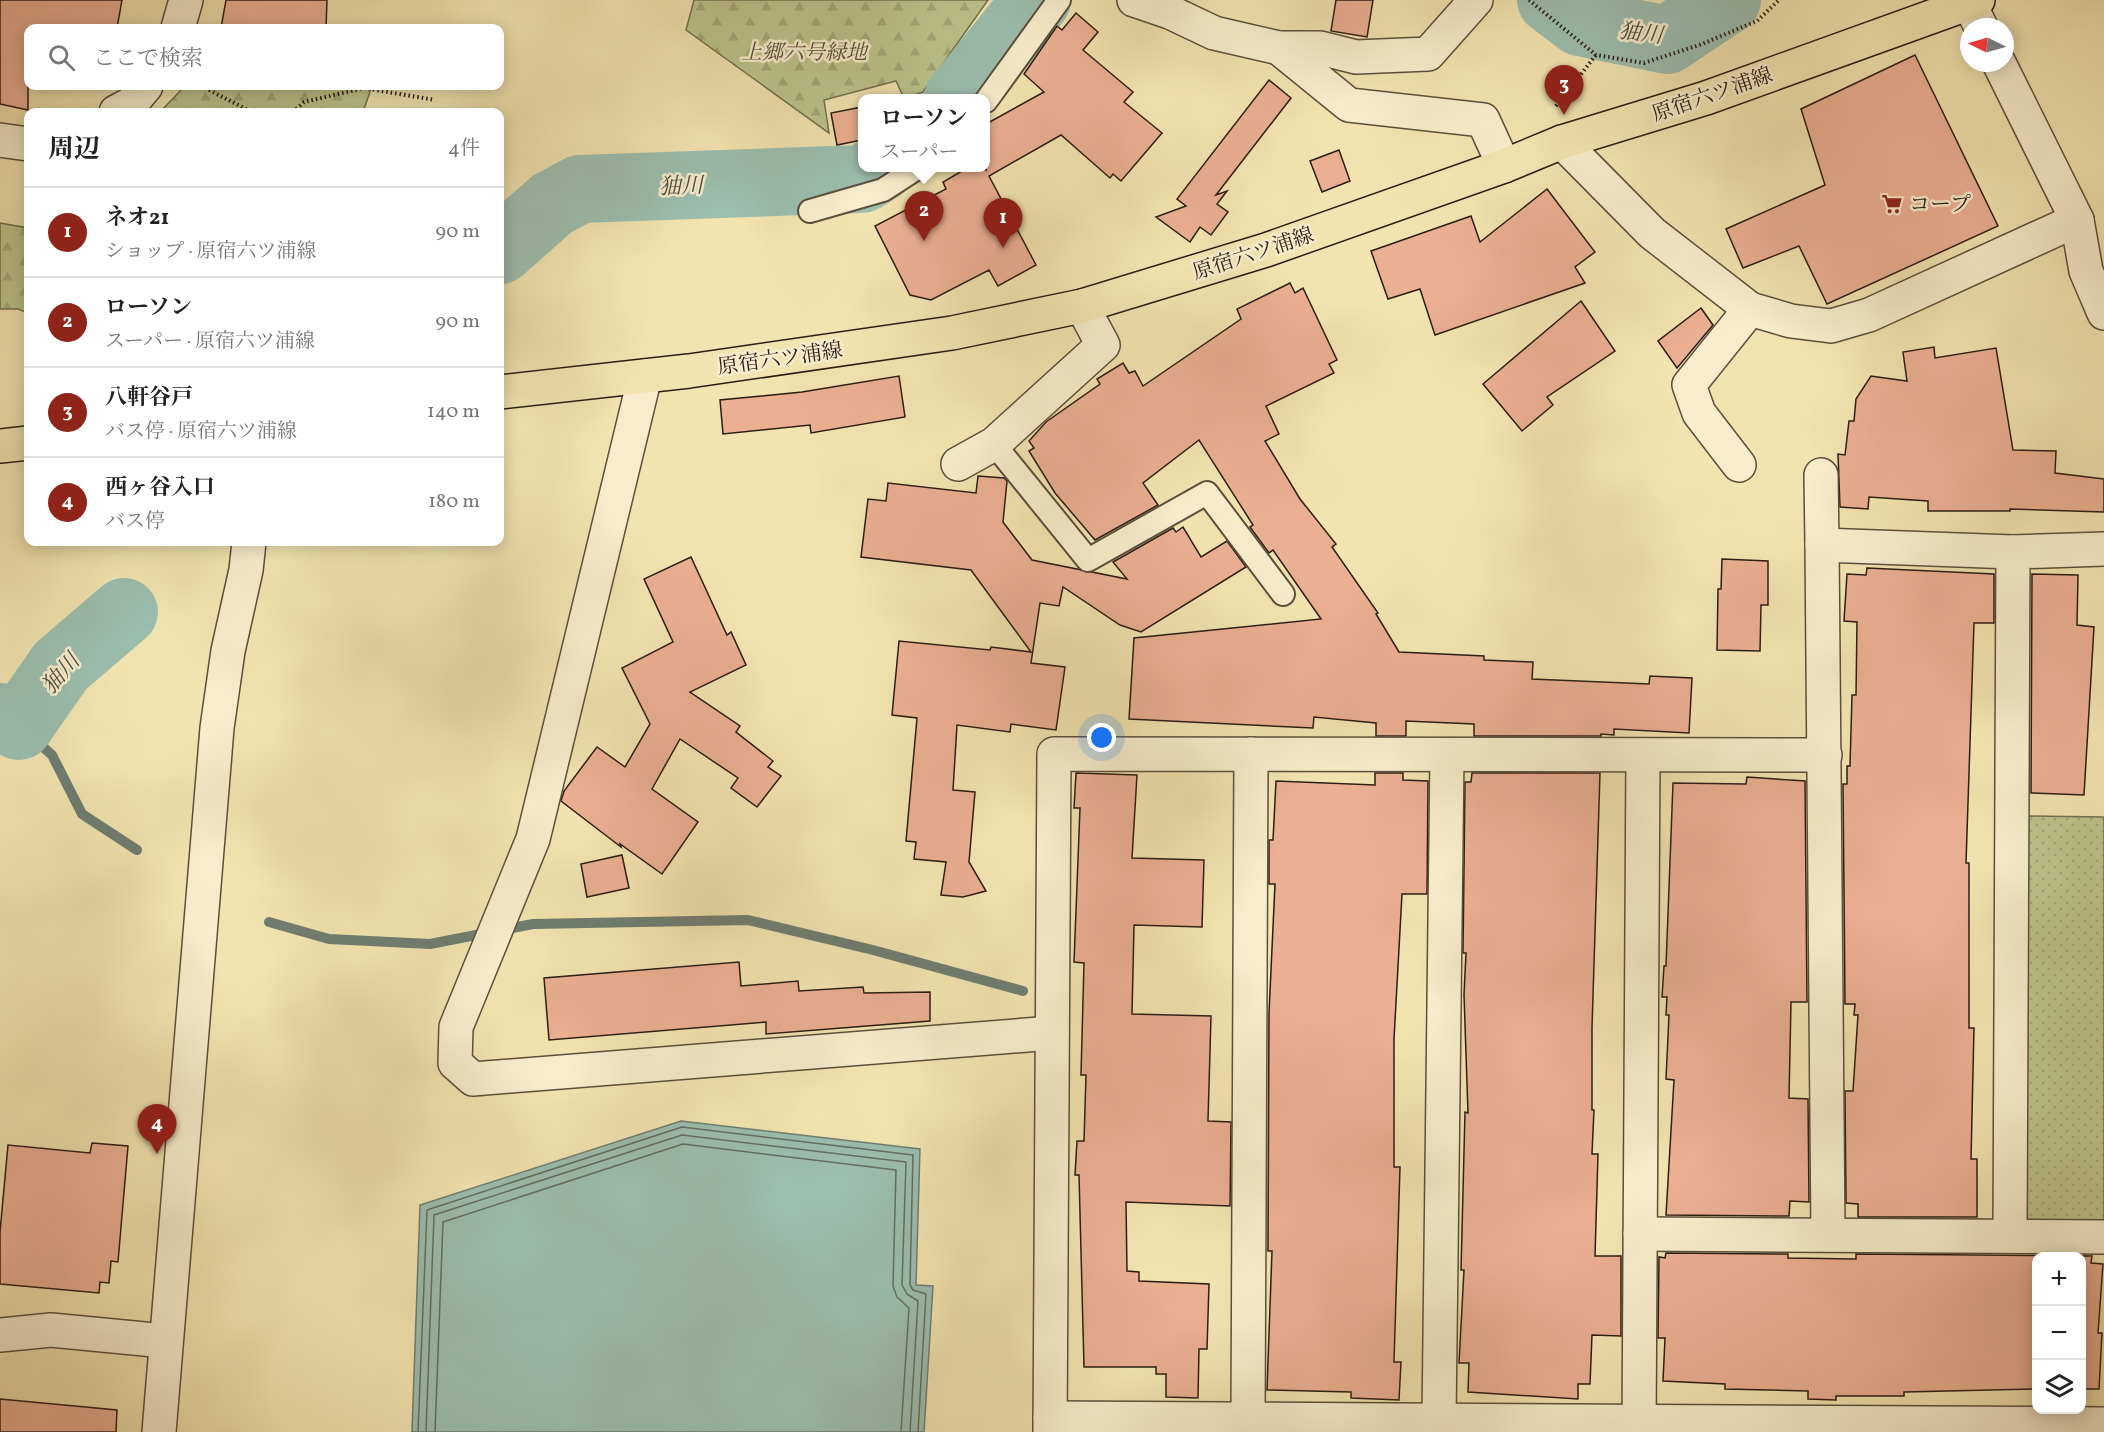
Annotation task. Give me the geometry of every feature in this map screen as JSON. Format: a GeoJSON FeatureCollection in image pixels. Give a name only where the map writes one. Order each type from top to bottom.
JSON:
{"type":"FeatureCollection","features":[{"type":"Feature","properties":{"kind":"main road","name":"原宿六ツ浦線"},"geometry":{"type":"LineString","coordinates":[[504,392],[645,376],[952,333],[1082,306],[1266,250],[1504,166],[1562,142],[1706,98],[1976,10]]}},
{"type":"Feature","properties":{"kind":"main road"},"geometry":{"type":"LineString","coordinates":[[0,446],[24,443]]}},
{"type":"Feature","properties":{"kind":"street"},"geometry":{"type":"LineString","coordinates":[[179,24],[186,0]]}},
{"type":"Feature","properties":{"kind":"street"},"geometry":{"type":"LineString","coordinates":[[1134,0],[1172,13],[1214,33],[1279,48],[1320,48],[1356,57],[1428,54],[1476,0]]}},
{"type":"Feature","properties":{"kind":"street"},"geometry":{"type":"LineString","coordinates":[[1279,48],[1349,105],[1483,120],[1504,166]]}},
{"type":"Feature","properties":{"kind":"street"},"geometry":{"type":"LineString","coordinates":[[2004,72],[2078,220],[2086,271],[2104,313]]}},
{"type":"Feature","properties":{"kind":"street"},"geometry":{"type":"LineString","coordinates":[[124,108],[131,104],[143,90]]}},
{"type":"Feature","properties":{"kind":"street"},"geometry":{"type":"LineString","coordinates":[[0,140],[24,143]]}},
{"type":"Feature","properties":{"kind":"street"},"geometry":{"type":"LineString","coordinates":[[1562,142],[1652,233],[1750,309],[1791,321],[1831,326],[1869,315],[2078,220]]}},
{"type":"Feature","properties":{"kind":"street"},"geometry":{"type":"LineString","coordinates":[[958,464],[994,444],[1103,345],[1082,306]]}},
{"type":"Feature","properties":{"kind":"street"},"geometry":{"type":"LineString","coordinates":[[1738,465],[1699,413],[1689,386],[1750,309]]}},
{"type":"Feature","properties":{"kind":"street"},"geometry":{"type":"LineString","coordinates":[[645,376],[533,839],[456,1026],[455,1063],[473,1078],[1052,1033]]}},
{"type":"Feature","properties":{"kind":"street"},"geometry":{"type":"LineString","coordinates":[[1821,475],[1828,1235]]}},
{"type":"Feature","properties":{"kind":"street"},"geometry":{"type":"LineString","coordinates":[[1822,545],[2013,552],[2104,549]]}},
{"type":"Feature","properties":{"kind":"street"},"geometry":{"type":"LineString","coordinates":[[159,1432],[217,728],[228,651],[246,570],[249,546]]}},
{"type":"Feature","properties":{"kind":"street"},"geometry":{"type":"LineString","coordinates":[[2010,1236],[2013,552]]}},
{"type":"Feature","properties":{"kind":"street"},"geometry":{"type":"LineString","coordinates":[[1825,755],[1054,754],[1050,1425],[1248,1419],[1440,1420],[1639,1427],[2104,1424]]}},
{"type":"Feature","properties":{"kind":"street"},"geometry":{"type":"LineString","coordinates":[[1248,1419],[1251,754]]}},
{"type":"Feature","properties":{"kind":"street"},"geometry":{"type":"LineString","coordinates":[[1440,1420],[1447,754]]}},
{"type":"Feature","properties":{"kind":"street"},"geometry":{"type":"LineString","coordinates":[[1639,1427],[1643,755]]}},
{"type":"Feature","properties":{"kind":"street"},"geometry":{"type":"LineString","coordinates":[[1640,1234],[2104,1237]]}},
{"type":"Feature","properties":{"kind":"street"},"geometry":{"type":"LineString","coordinates":[[0,1335],[51,1330],[165,1341]]}},
{"type":"Feature","properties":{"kind":"lane"},"geometry":{"type":"LineString","coordinates":[[990,95],[1059,0]]}},
{"type":"Feature","properties":{"kind":"lane"},"geometry":{"type":"LineString","coordinates":[[810,211],[883,190],[911,172]]}},
{"type":"Feature","properties":{"kind":"lane"},"geometry":{"type":"LineString","coordinates":[[994,444],[1088,560],[1207,493],[1283,594]]}},
{"type":"Feature","properties":{"kind":"path"},"geometry":{"type":"LineString","coordinates":[[1529,0],[1596,55],[1644,63],[1702,44],[1758,21],[1779,0]]}},
{"type":"Feature","properties":{"kind":"path"},"geometry":{"type":"LineString","coordinates":[[1552,111],[1596,55]]}},
{"type":"Feature","properties":{"kind":"path"},"geometry":{"type":"LineString","coordinates":[[209,90],[244,108]]}},
{"type":"Feature","properties":{"kind":"path"},"geometry":{"type":"LineString","coordinates":[[297,108],[304,102],[355,90]]}},
{"type":"Feature","properties":{"kind":"path"},"geometry":{"type":"LineString","coordinates":[[375,90],[435,100]]}},
{"type":"Feature","properties":{"kind":"green space","name":"上郷六号緑地"},"geometry":{"type":"Polygon","coordinates":[[[694,0],[988,0],[923,92],[902,94],[896,81],[824,100],[829,133],[686,30],[694,0]]]}},
{"type":"Feature","properties":{"kind":"green space"},"geometry":{"type":"Polygon","coordinates":[[[181,90],[371,90],[364,108],[164,108],[181,90]]]}},
{"type":"Feature","properties":{"kind":"green space"},"geometry":{"type":"Polygon","coordinates":[[[0,223],[24,227],[24,311],[0,309],[0,223]]]}},
{"type":"Feature","properties":{"kind":"green space"},"geometry":{"type":"Polygon","coordinates":[[[2024,816],[2104,817],[2104,1228],[2018,1228],[2024,816]]]}},
{"type":"Feature","properties":{"kind":"water"},"geometry":{"type":"Polygon","coordinates":[[[681,1121],[920,1149],[916,1285],[933,1286],[924,1432],[412,1432],[420,1205],[681,1121]]]}},
{"type":"Feature","properties":{"kind":"building"},"geometry":{"type":"Polygon","coordinates":[[[0,0],[122,0],[118,24],[24,24],[24,90],[28,90],[28,108],[0,104],[0,0]]]}},
{"type":"Feature","properties":{"kind":"building"},"geometry":{"type":"Polygon","coordinates":[[[226,0],[327,0],[326,24],[222,24],[226,0]]]}},
{"type":"Feature","properties":{"kind":"building"},"geometry":{"type":"Polygon","coordinates":[[[1336,0],[1373,0],[1367,37],[1331,31],[1336,0]]]}},
{"type":"Feature","properties":{"kind":"building"},"geometry":{"type":"Polygon","coordinates":[[[1076,13],[1098,32],[1083,50],[1133,92],[1124,102],[1162,133],[1121,181],[1113,174],[1110,178],[1061,135],[989,176],[1036,265],[998,286],[989,270],[931,300],[910,295],[875,226],[946,189],[943,182],[960,172],[990,172],[990,122],[1044,92],[1024,74],[1057,26],[1062,30],[1076,13]]]}},
{"type":"Feature","properties":{"kind":"building"},"geometry":{"type":"Polygon","coordinates":[[[1915,55],[1998,226],[1827,304],[1799,246],[1743,268],[1726,229],[1825,185],[1801,109],[1915,55]]]}},
{"type":"Feature","properties":{"kind":"building"},"geometry":{"type":"Polygon","coordinates":[[[1269,80],[1291,98],[1216,195],[1227,191],[1217,204],[1228,212],[1211,235],[1200,227],[1190,242],[1156,217],[1186,206],[1177,199],[1269,80]]]}},
{"type":"Feature","properties":{"kind":"building"},"geometry":{"type":"Polygon","coordinates":[[[858,108],[858,141],[837,145],[831,113],[858,108]]]}},
{"type":"Feature","properties":{"kind":"building"},"geometry":{"type":"Polygon","coordinates":[[[1339,150],[1350,181],[1322,192],[1310,161],[1339,150]]]}},
{"type":"Feature","properties":{"kind":"building"},"geometry":{"type":"Polygon","coordinates":[[[1547,189],[1595,252],[1575,267],[1585,283],[1435,335],[1420,289],[1388,299],[1371,251],[1471,216],[1480,242],[1547,189]]]}},
{"type":"Feature","properties":{"kind":"building"},"geometry":{"type":"Polygon","coordinates":[[[1290,283],[1295,293],[1303,288],[1337,360],[1329,364],[1334,373],[1266,406],[1279,434],[1265,441],[1300,499],[1336,544],[1332,547],[1378,613],[1376,614],[1399,652],[1484,656],[1484,660],[1533,662],[1532,679],[1649,684],[1650,676],[1692,678],[1689,733],[1614,729],[1614,735],[1601,734],[1601,736],[1474,736],[1474,724],[1406,721],[1406,736],[1376,736],[1376,723],[1314,717],[1313,728],[1129,719],[1134,638],[1321,619],[1273,550],[1269,553],[1250,527],[1253,525],[1199,440],[1143,483],[1158,505],[1095,540],[1055,493],[1029,451],[1034,448],[1029,441],[1046,422],[1100,384],[1097,379],[1123,363],[1129,373],[1135,371],[1143,386],[1241,319],[1237,309],[1290,283]]]}},
{"type":"Feature","properties":{"kind":"building"},"geometry":{"type":"Polygon","coordinates":[[[1581,301],[1615,351],[1547,397],[1553,405],[1522,431],[1483,384],[1581,301]]]}},
{"type":"Feature","properties":{"kind":"building"},"geometry":{"type":"Polygon","coordinates":[[[1701,308],[1713,325],[1677,368],[1658,341],[1701,308]]]}},
{"type":"Feature","properties":{"kind":"building"},"geometry":{"type":"Polygon","coordinates":[[[1934,347],[1935,358],[1996,348],[2013,450],[2056,451],[2055,473],[2104,479],[2104,512],[2010,509],[2010,511],[1928,511],[1928,501],[1869,497],[1868,509],[1840,507],[1838,454],[1845,455],[1849,421],[1854,421],[1856,399],[1871,376],[1907,381],[1903,352],[1934,347]]]}},
{"type":"Feature","properties":{"kind":"building"},"geometry":{"type":"Polygon","coordinates":[[[899,376],[905,417],[811,433],[810,425],[723,434],[720,400],[802,392],[899,376]]]}},
{"type":"Feature","properties":{"kind":"building"},"geometry":{"type":"Polygon","coordinates":[[[978,476],[1004,478],[1007,481],[1003,522],[1032,560],[1127,579],[1113,562],[1173,528],[1176,532],[1183,527],[1201,557],[1227,541],[1246,567],[1141,632],[1120,625],[1063,587],[1059,606],[1040,603],[1031,663],[1065,667],[1056,730],[1011,724],[1010,732],[957,725],[953,790],[975,792],[969,862],[986,891],[963,897],[941,895],[946,862],[914,859],[916,842],[906,841],[917,718],[892,715],[899,641],[1031,652],[971,570],[861,557],[868,499],[886,501],[888,483],[976,493],[978,476]]]}},
{"type":"Feature","properties":{"kind":"building"},"geometry":{"type":"Polygon","coordinates":[[[691,557],[727,635],[731,632],[746,665],[690,692],[740,726],[736,732],[773,761],[768,767],[781,776],[757,807],[731,788],[738,778],[680,739],[652,789],[698,822],[662,874],[620,844],[621,847],[561,801],[564,791],[597,747],[625,767],[650,724],[622,668],[673,642],[644,579],[691,557]]]}},
{"type":"Feature","properties":{"kind":"building"},"geometry":{"type":"Polygon","coordinates":[[[1722,559],[1768,561],[1768,605],[1761,605],[1760,651],[1717,650],[1718,589],[1721,589],[1722,559]]]}},
{"type":"Feature","properties":{"kind":"building"},"geometry":{"type":"Polygon","coordinates":[[[1867,568],[1994,574],[1994,623],[1974,623],[1966,863],[1969,863],[1969,1028],[1974,1028],[1971,1159],[1977,1159],[1977,1217],[1858,1217],[1858,1204],[1846,1203],[1845,1091],[1853,1091],[1858,1015],[1854,1015],[1855,1004],[1845,1004],[1843,784],[1847,784],[1847,766],[1850,766],[1852,695],[1856,695],[1857,622],[1844,621],[1847,574],[1866,575],[1867,568]]]}},
{"type":"Feature","properties":{"kind":"building"},"geometry":{"type":"Polygon","coordinates":[[[2032,574],[2078,575],[2077,625],[2094,627],[2084,795],[2031,793],[2032,574]]]}},
{"type":"Feature","properties":{"kind":"building"},"geometry":{"type":"Polygon","coordinates":[[[1076,773],[1137,775],[1132,858],[1204,860],[1202,927],[1134,925],[1132,1014],[1211,1016],[1208,1121],[1231,1122],[1230,1206],[1126,1202],[1127,1271],[1139,1272],[1139,1281],[1209,1284],[1207,1349],[1199,1349],[1198,1398],[1166,1397],[1166,1374],[1156,1374],[1156,1367],[1084,1367],[1079,1175],[1075,1175],[1077,1141],[1084,1141],[1086,1075],[1081,1075],[1084,963],[1074,962],[1080,808],[1074,808],[1076,773]]]}},
{"type":"Feature","properties":{"kind":"building"},"geometry":{"type":"Polygon","coordinates":[[[1375,773],[1403,773],[1403,780],[1428,781],[1427,894],[1402,894],[1394,1039],[1394,1167],[1400,1167],[1394,1362],[1401,1362],[1399,1400],[1351,1398],[1351,1392],[1267,1390],[1272,1251],[1268,1251],[1269,1013],[1275,884],[1269,884],[1269,840],[1273,840],[1276,781],[1375,785],[1375,773]]]}},
{"type":"Feature","properties":{"kind":"building"},"geometry":{"type":"Polygon","coordinates":[[[1472,773],[1600,773],[1592,1028],[1592,1110],[1594,1110],[1592,1154],[1598,1154],[1595,1256],[1621,1256],[1621,1336],[1592,1335],[1590,1384],[1578,1384],[1578,1399],[1468,1392],[1469,1363],[1459,1363],[1464,1270],[1461,1270],[1465,1112],[1468,1113],[1464,995],[1466,953],[1463,953],[1465,782],[1471,782],[1472,773]]]}},
{"type":"Feature","properties":{"kind":"building"},"geometry":{"type":"Polygon","coordinates":[[[1747,777],[1805,781],[1807,1002],[1791,1002],[1789,1098],[1808,1099],[1809,1202],[1790,1201],[1789,1216],[1666,1215],[1674,1080],[1666,1079],[1669,1015],[1666,1015],[1667,997],[1662,997],[1664,966],[1666,966],[1673,783],[1746,784],[1747,777]]]}},
{"type":"Feature","properties":{"kind":"building"},"geometry":{"type":"Polygon","coordinates":[[[622,855],[629,888],[587,897],[581,864],[622,855]]]}},
{"type":"Feature","properties":{"kind":"building"},"geometry":{"type":"Polygon","coordinates":[[[739,962],[741,986],[798,981],[799,991],[863,987],[864,993],[930,992],[930,1021],[766,1034],[766,1022],[549,1040],[544,978],[739,962]]]}},
{"type":"Feature","properties":{"kind":"building"},"geometry":{"type":"Polygon","coordinates":[[[92,1143],[128,1146],[118,1262],[111,1261],[109,1283],[100,1282],[99,1293],[0,1284],[0,1232],[8,1145],[90,1153],[92,1143]]]}},
{"type":"Feature","properties":{"kind":"building"},"geometry":{"type":"Polygon","coordinates":[[[1666,1253],[1788,1254],[1788,1258],[1856,1259],[1856,1254],[2032,1255],[2032,1389],[1904,1392],[1904,1396],[1836,1396],[1836,1400],[1808,1399],[1808,1391],[1725,1389],[1725,1384],[1663,1381],[1665,1338],[1658,1338],[1659,1257],[1665,1258],[1666,1253]]]}},
{"type":"Feature","properties":{"kind":"building"},"geometry":{"type":"Polygon","coordinates":[[[2086,1256],[2092,1256],[2091,1263],[2103,1264],[2098,1333],[2102,1333],[2099,1389],[2086,1389],[2086,1256]]]}},
{"type":"Feature","properties":{"kind":"building"},"geometry":{"type":"Polygon","coordinates":[[[0,1399],[117,1410],[116,1432],[0,1432],[0,1399]]]}},
{"type":"Feature","properties":{"kind":"waterway","name":"㹨川"},"geometry":{"type":"LineString","coordinates":[[961,94],[1037,0]]}},
{"type":"Feature","properties":{"kind":"waterway","name":"㹨川"},"geometry":{"type":"LineString","coordinates":[[1551,0],[1580,22],[1667,40],[1727,0]]}},
{"type":"Feature","properties":{"kind":"waterway","name":"㹨川"},"geometry":{"type":"LineString","coordinates":[[504,246],[552,204],[580,189],[862,179],[873,172]]}},
{"type":"Feature","properties":{"kind":"waterway","name":"㹨川"},"geometry":{"type":"LineString","coordinates":[[0,717],[19,726],[61,666],[124,612]]}},
{"type":"Feature","properties":{"kind":"waterway"},"geometry":{"type":"LineString","coordinates":[[19,726],[52,755],[82,814],[137,850]]}},
{"type":"Feature","properties":{"kind":"waterway"},"geometry":{"type":"LineString","coordinates":[[269,922],[329,939],[430,944],[533,924],[748,920],[873,950],[1023,991]]}},
{"type":"Feature","properties":{"kind":"place","name":"八軒谷戸"},"geometry":{"type":"Point","coordinates":[1564,115]}},
{"type":"Feature","properties":{"kind":"place","name":"コープ"},"geometry":{"type":"Point","coordinates":[1892,204]}},
{"type":"Feature","properties":{"kind":"place","name":"ローソン"},"geometry":{"type":"Point","coordinates":[924,241]}},
{"type":"Feature","properties":{"kind":"place","name":"ネオ21"},"geometry":{"type":"Point","coordinates":[1003,248]}},
{"type":"Feature","properties":{"kind":"place","name":"西ヶ谷入口"},"geometry":{"type":"Point","coordinates":[157,1154]}}]}
